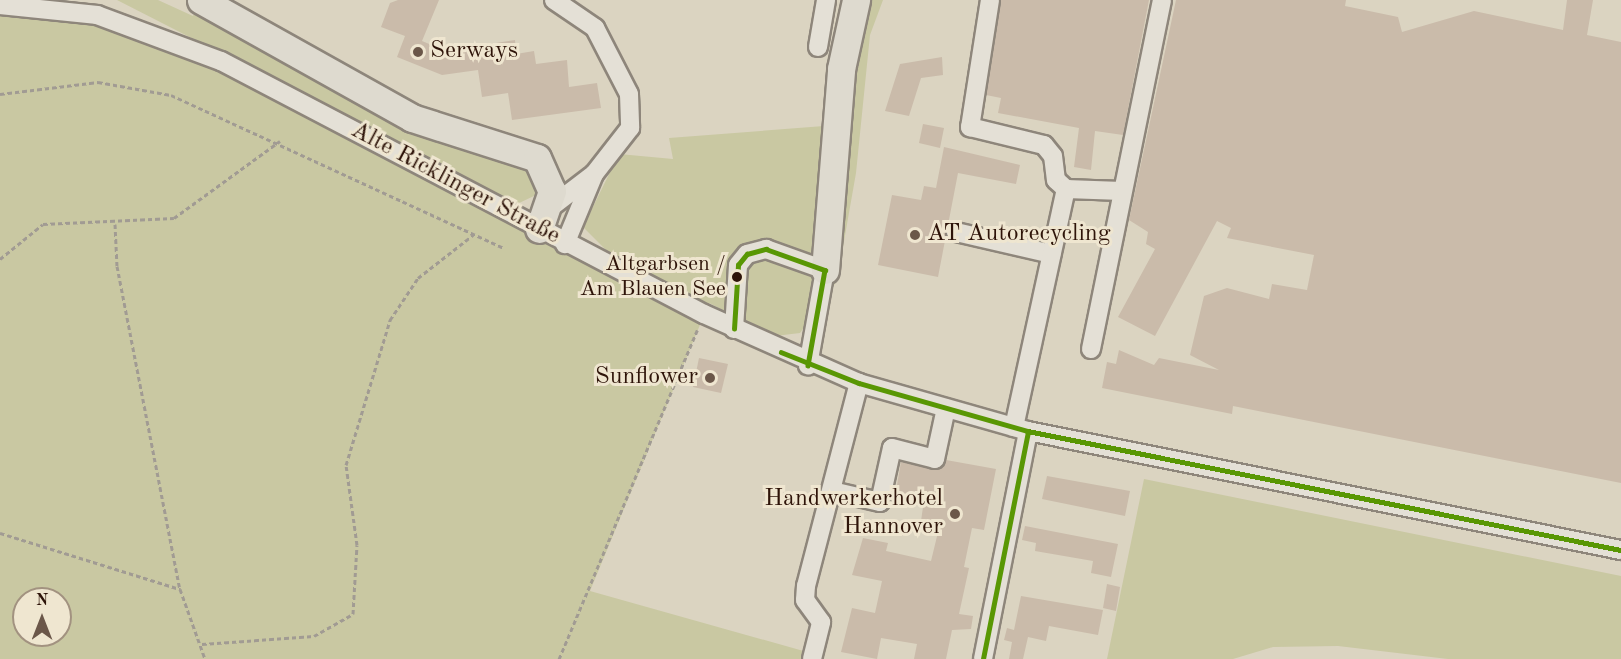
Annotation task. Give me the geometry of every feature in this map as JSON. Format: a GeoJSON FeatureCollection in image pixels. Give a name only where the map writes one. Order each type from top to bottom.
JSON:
{"type":"FeatureCollection","features":[{"type":"Feature","properties":{"kind":"highway"},"geometry":{"type":"LineString","coordinates":[[201,0],[412,118],[537,158],[550,178],[545,218]]}},
{"type":"Feature","properties":{"kind":"highway"},"geometry":{"type":"LineString","coordinates":[[825,270],[838,91],[856,0]]}},
{"type":"Feature","properties":{"kind":"street"},"geometry":{"type":"LineString","coordinates":[[545,218],[594,174],[630,128],[629,94],[595,28],[554,0]]}},
{"type":"Feature","properties":{"kind":"street"},"geometry":{"type":"LineString","coordinates":[[818,47],[826,0]]}},
{"type":"Feature","properties":{"kind":"street"},"geometry":{"type":"LineString","coordinates":[[990,0],[970,127],[1044,146],[1053,156],[1056,180],[1066,189],[1122,191]]}},
{"type":"Feature","properties":{"kind":"street"},"geometry":{"type":"LineString","coordinates":[[1091,349],[1162,0]]}},
{"type":"Feature","properties":{"kind":"street","name":"Alte Ricklinger Straße"},"geometry":{"type":"LineString","coordinates":[[0,5],[99,7],[221,61],[545,218],[565,244],[808,365],[859,383],[1021,429],[1621,550]]}},
{"type":"Feature","properties":{"kind":"street"},"geometry":{"type":"LineString","coordinates":[[565,244],[594,174]]}},
{"type":"Feature","properties":{"kind":"street"},"geometry":{"type":"LineString","coordinates":[[983,659],[1051,254],[1066,189]]}},
{"type":"Feature","properties":{"kind":"street"},"geometry":{"type":"LineString","coordinates":[[956,232],[1051,254]]}},
{"type":"Feature","properties":{"kind":"street"},"geometry":{"type":"LineString","coordinates":[[734,329],[738,266],[747,254],[766,249],[825,270],[808,365]]}},
{"type":"Feature","properties":{"kind":"street"},"geometry":{"type":"LineString","coordinates":[[812,659],[821,622],[805,600],[806,586],[859,383]]}},
{"type":"Feature","properties":{"kind":"street"},"geometry":{"type":"LineString","coordinates":[[832,491],[880,502],[892,448],[934,459],[946,408]]}},
{"type":"Feature","properties":{"kind":"path"},"geometry":{"type":"LineString","coordinates":[[0,94],[98,82],[171,95],[280,141],[503,248]]}},
{"type":"Feature","properties":{"kind":"path"},"geometry":{"type":"LineString","coordinates":[[0,259],[43,224],[78,218],[115,224],[174,218],[280,141]]}},
{"type":"Feature","properties":{"kind":"path"},"geometry":{"type":"LineString","coordinates":[[115,224],[117,266],[180,589],[202,644],[205,659]]}},
{"type":"Feature","properties":{"kind":"path"},"geometry":{"type":"LineString","coordinates":[[202,644],[314,636],[353,614],[357,545],[346,465],[390,320],[418,278],[473,234]]}},
{"type":"Feature","properties":{"kind":"path"},"geometry":{"type":"LineString","coordinates":[[559,659],[699,325]]}},
{"type":"Feature","properties":{"kind":"path"},"geometry":{"type":"LineString","coordinates":[[0,533],[180,589]]}},
{"type":"Feature","properties":{"kind":"green space"},"geometry":{"type":"Polygon","coordinates":[[[117,0],[158,0],[193,16],[196,10],[419,131],[476,153],[514,159],[530,168],[536,195],[517,204],[117,0]]]}},
{"type":"Feature","properties":{"kind":"green space"},"geometry":{"type":"Polygon","coordinates":[[[868,0],[883,0],[870,35],[856,173],[837,281],[800,333],[775,336],[709,303],[590,591],[807,652],[803,659],[0,659],[0,14],[96,23],[216,69],[601,269],[607,251],[583,227],[619,154],[673,159],[669,138],[824,126],[868,0]]]}},
{"type":"Feature","properties":{"kind":"green space"},"geometry":{"type":"Polygon","coordinates":[[[1144,479],[1621,576],[1621,659],[1448,659],[1338,646],[1273,647],[1233,659],[1107,659],[1144,479]]]}},
{"type":"Feature","properties":{"kind":"building"},"geometry":{"type":"Polygon","coordinates":[[[398,0],[439,0],[422,41],[446,51],[515,40],[516,54],[534,51],[536,64],[567,60],[569,87],[597,83],[601,108],[512,120],[508,93],[482,97],[478,70],[442,75],[397,57],[405,36],[381,27],[390,3],[398,0]]]}},
{"type":"Feature","properties":{"kind":"building"},"geometry":{"type":"Polygon","coordinates":[[[1001,0],[1149,0],[1123,135],[1095,131],[1091,170],[1074,167],[1079,128],[998,113],[1001,98],[986,95],[1001,0]]]}},
{"type":"Feature","properties":{"kind":"building"},"geometry":{"type":"Polygon","coordinates":[[[1176,0],[1346,0],[1345,6],[1398,17],[1402,32],[1474,11],[1563,30],[1567,0],[1593,0],[1587,35],[1621,42],[1621,483],[1233,406],[1232,414],[1102,388],[1107,362],[1116,364],[1119,350],[1154,365],[1159,358],[1219,370],[1190,355],[1204,296],[1227,288],[1269,299],[1272,284],[1307,290],[1314,255],[1227,238],[1231,228],[1217,221],[1155,336],[1118,317],[1155,249],[1146,244],[1148,232],[1129,220],[1176,0]]]}},
{"type":"Feature","properties":{"kind":"building"},"geometry":{"type":"Polygon","coordinates":[[[942,57],[943,75],[921,78],[909,116],[885,111],[900,64],[942,57]]]}},
{"type":"Feature","properties":{"kind":"building"},"geometry":{"type":"Polygon","coordinates":[[[923,124],[944,128],[940,148],[919,143],[923,124]]]}},
{"type":"Feature","properties":{"kind":"building","name":"AT Autorecycling"},"geometry":{"type":"Polygon","coordinates":[[[944,147],[1020,165],[1016,184],[958,173],[938,277],[878,265],[892,195],[921,200],[924,186],[936,188],[944,147]]]}},
{"type":"Feature","properties":{"kind":"building","name":"Sunflower"},"geometry":{"type":"Polygon","coordinates":[[[699,358],[728,364],[721,393],[693,387],[699,358]]]}},
{"type":"Feature","properties":{"kind":"building"},"geometry":{"type":"Polygon","coordinates":[[[946,460],[996,469],[984,530],[972,528],[964,567],[969,568],[959,614],[973,616],[971,629],[952,630],[946,659],[914,659],[917,644],[881,638],[877,659],[841,652],[852,608],[875,613],[882,581],[852,575],[863,538],[888,543],[886,551],[931,561],[940,524],[921,521],[923,507],[894,502],[901,462],[938,470],[946,460]]]}},
{"type":"Feature","properties":{"kind":"building"},"geometry":{"type":"Polygon","coordinates":[[[1047,476],[1130,491],[1125,516],[1042,499],[1047,476]]]}},
{"type":"Feature","properties":{"kind":"building"},"geometry":{"type":"Polygon","coordinates":[[[1025,526],[1118,544],[1111,577],[1091,573],[1093,561],[1035,551],[1036,543],[1022,540],[1025,526]]]}},
{"type":"Feature","properties":{"kind":"building"},"geometry":{"type":"Polygon","coordinates":[[[1107,584],[1120,587],[1116,611],[1103,608],[1107,584]]]}},
{"type":"Feature","properties":{"kind":"building"},"geometry":{"type":"Polygon","coordinates":[[[1021,596],[1103,610],[1098,635],[1049,626],[1046,641],[1028,637],[1023,659],[1009,659],[1012,642],[1004,640],[1007,628],[1014,630],[1021,596]]]}},
{"type":"Feature","properties":{"kind":"transit line"},"geometry":{"type":"LineString","coordinates":[[734,329],[738,265],[747,254],[766,249],[825,270],[808,365]]}},
{"type":"Feature","properties":{"kind":"transit line"},"geometry":{"type":"LineString","coordinates":[[781,352],[859,383],[1028,431],[1621,550]]}},
{"type":"Feature","properties":{"kind":"transit line"},"geometry":{"type":"LineString","coordinates":[[983,659],[1028,431]]}},
{"type":"Feature","properties":{"kind":"place","name":"Serways"},"geometry":{"type":"Point","coordinates":[418,52]}},
{"type":"Feature","properties":{"kind":"place","name":"AT Autorecycling"},"geometry":{"type":"Point","coordinates":[915,235]}},
{"type":"Feature","properties":{"kind":"place","name":"Altgarbsen / Am Blauen See"},"geometry":{"type":"Point","coordinates":[737,277]}},
{"type":"Feature","properties":{"kind":"place","name":"Sunflower"},"geometry":{"type":"Point","coordinates":[710,378]}},
{"type":"Feature","properties":{"kind":"place","name":"Handwerkerhotel Hannover"},"geometry":{"type":"Point","coordinates":[955,514]}}]}
